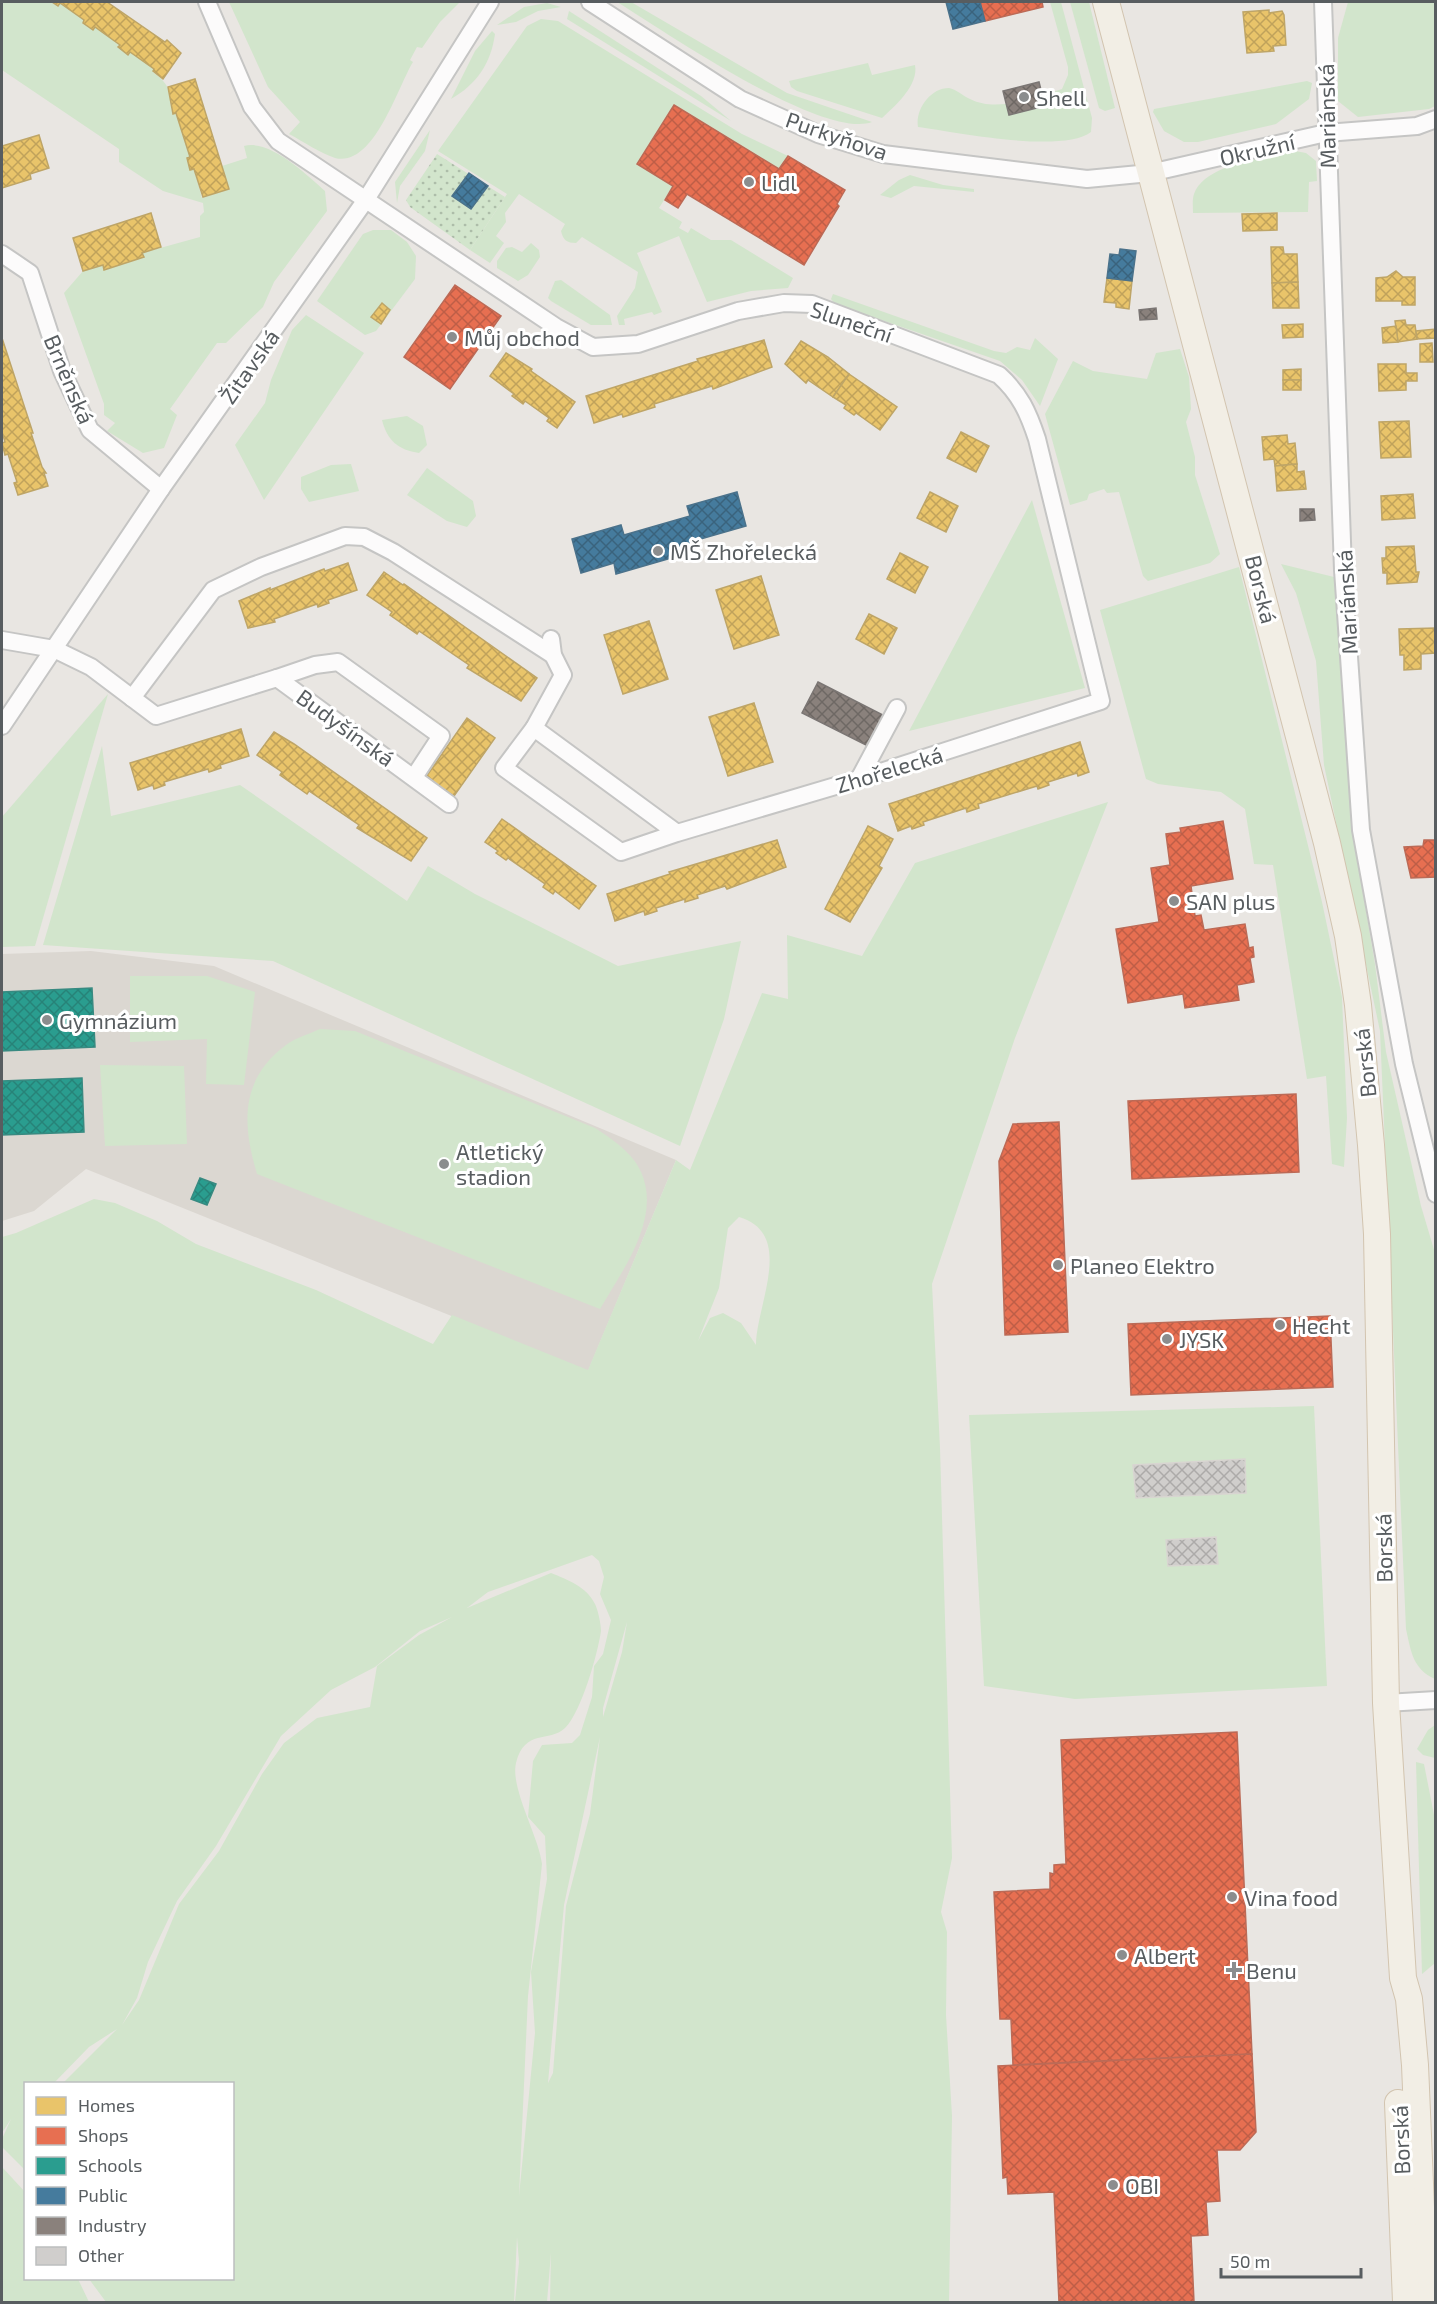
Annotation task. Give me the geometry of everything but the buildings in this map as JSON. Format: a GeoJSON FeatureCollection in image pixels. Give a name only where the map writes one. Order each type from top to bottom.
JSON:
{"type":"FeatureCollection","features":[{"type":"Feature","properties":{"kind":"main road","name":"Borská"},"geometry":{"type":"LineString","coordinates":[[1106,2],[1259,578],[1327,843],[1348,936],[1365,1074],[1377,1234],[1386,1703],[1403,1978],[1409,1999],[1414,2065],[1425,2302]]}},
{"type":"Feature","properties":{"kind":"main road","name":"Borská"},"geometry":{"type":"LineString","coordinates":[[1403,1978],[1395,2000],[1406,2302]]}},
{"type":"Feature","properties":{"kind":"street","name":"Sluneční"},"geometry":{"type":"LineString","coordinates":[[207,2],[252,107],[278,141],[556,327],[593,347],[638,344],[738,311],[784,303],[812,304],[999,375],[1016,391],[1028,410],[1101,701]]}},
{"type":"Feature","properties":{"kind":"street","name":"Žitavská"},"geometry":{"type":"LineString","coordinates":[[2,726],[162,489],[365,201],[490,2]]}},
{"type":"Feature","properties":{"kind":"street","name":"Purkyňova"},"geometry":{"type":"LineString","coordinates":[[590,2],[740,99],[818,134],[872,151],[1087,179],[1150,173]]}},
{"type":"Feature","properties":{"kind":"street","name":"Mariánská"},"geometry":{"type":"LineString","coordinates":[[1323,2],[1343,570],[1361,830],[1404,1064],[1436,1194]]}},
{"type":"Feature","properties":{"kind":"street","name":"Okružní"},"geometry":{"type":"LineString","coordinates":[[1150,173],[1326,133],[1407,127],[1436,119]]}},
{"type":"Feature","properties":{"kind":"street","name":"Brněnská"},"geometry":{"type":"LineString","coordinates":[[2,254],[30,273],[62,371],[90,430],[162,489]]}},
{"type":"Feature","properties":{"kind":"street","name":"Zhořelecká"},"geometry":{"type":"LineString","coordinates":[[132,698],[213,590],[261,567],[345,536],[364,537],[393,552],[552,647],[563,675],[534,728],[504,768],[621,852],[1101,701]]}},
{"type":"Feature","properties":{"kind":"street","name":"Budyšínská"},"geometry":{"type":"LineString","coordinates":[[2,640],[54,649],[92,668],[156,716],[315,664],[338,662],[441,736],[414,777]]}},
{"type":"Feature","properties":{"kind":"street","name":"Budyšínská"},"geometry":{"type":"LineString","coordinates":[[277,678],[449,804]]}},
{"type":"Feature","properties":{"kind":"street"},"geometry":{"type":"LineString","coordinates":[[859,779],[897,708]]}},
{"type":"Feature","properties":{"kind":"street"},"geometry":{"type":"LineString","coordinates":[[534,728],[677,833]]}},
{"type":"Feature","properties":{"kind":"street"},"geometry":{"type":"LineString","coordinates":[[1386,1703],[1436,1700]]}},
{"type":"Feature","properties":{"kind":"shaded area"},"geometry":{"type":"Polygon","coordinates":[[[91,951],[214,966],[676,1160],[588,1371],[86,1169],[34,1211],[2,1221],[2,954],[91,951]]]}},
{"type":"Feature","properties":{"kind":"green space"},"geometry":{"type":"Polygon","coordinates":[[[2,2],[52,2],[58,6],[60,3],[84,20],[83,23],[93,30],[95,27],[120,45],[118,47],[128,54],[130,52],[154,69],[153,72],[165,83],[169,92],[173,114],[176,113],[190,157],[187,158],[190,169],[194,169],[202,198],[229,189],[222,166],[247,158],[244,146],[254,145],[288,160],[325,191],[327,211],[274,282],[263,307],[226,343],[217,343],[170,409],[177,415],[164,448],[143,453],[107,431],[115,423],[104,415],[104,404],[64,293],[83,271],[103,265],[105,269],[143,257],[142,253],[200,237],[200,216],[204,212],[203,203],[163,191],[119,162],[119,149],[2,70],[2,2]]]}},
{"type":"Feature","properties":{"kind":"green space"},"geometry":{"type":"Polygon","coordinates":[[[229,2],[460,2],[440,22],[422,48],[417,47],[410,60],[413,62],[392,106],[373,138],[362,151],[349,158],[335,158],[289,134],[300,122],[268,87],[229,2]]]}},
{"type":"Feature","properties":{"kind":"green space"},"geometry":{"type":"Polygon","coordinates":[[[617,2],[631,2],[787,93],[872,122],[849,123],[818,115],[782,100],[743,80],[617,2]]]}},
{"type":"Feature","properties":{"kind":"green space"},"geometry":{"type":"Polygon","coordinates":[[[1050,2],[1061,2],[1092,118],[1091,132],[1077,138],[1033,141],[981,137],[918,127],[921,107],[930,96],[942,89],[952,89],[983,103],[1006,104],[1009,115],[1045,106],[1043,95],[1062,89],[1068,75],[1068,67],[1050,2]]]}},
{"type":"Feature","properties":{"kind":"green space"},"geometry":{"type":"Polygon","coordinates":[[[1070,2],[1089,2],[1115,108],[1105,111],[1099,108],[1070,2]]]}},
{"type":"Feature","properties":{"kind":"green space"},"geometry":{"type":"Polygon","coordinates":[[[1348,2],[1435,2],[1435,106],[1429,109],[1358,117],[1338,101],[1338,38],[1348,2]]]}},
{"type":"Feature","properties":{"kind":"green space"},"geometry":{"type":"Polygon","coordinates":[[[547,3],[561,7],[538,11],[516,22],[497,25],[524,7],[547,3]]]}},
{"type":"Feature","properties":{"kind":"green space"},"geometry":{"type":"Polygon","coordinates":[[[569,11],[701,96],[731,121],[567,19],[569,11]]]}},
{"type":"Feature","properties":{"kind":"green space"},"geometry":{"type":"Polygon","coordinates":[[[541,19],[558,21],[742,134],[788,156],[779,169],[674,105],[637,164],[673,186],[659,208],[682,222],[679,228],[688,233],[691,228],[711,240],[731,240],[793,278],[788,288],[751,291],[707,302],[679,236],[637,253],[662,312],[654,315],[652,312],[624,319],[625,325],[619,325],[617,316],[635,288],[638,272],[582,237],[576,243],[566,240],[561,231],[565,224],[519,194],[505,213],[506,222],[496,236],[504,243],[490,263],[470,250],[507,194],[438,151],[527,26],[541,19]]]}},
{"type":"Feature","properties":{"kind":"green space"},"geometry":{"type":"Polygon","coordinates":[[[492,31],[495,34],[493,45],[481,72],[468,87],[451,99],[475,51],[492,31]]]}},
{"type":"Feature","properties":{"kind":"green space"},"geometry":{"type":"Polygon","coordinates":[[[868,63],[872,75],[915,65],[910,87],[882,118],[797,91],[791,87],[789,81],[868,63]]]}},
{"type":"Feature","properties":{"kind":"green space"},"geometry":{"type":"Polygon","coordinates":[[[1307,81],[1312,83],[1309,99],[1276,124],[1198,142],[1184,142],[1164,131],[1153,112],[1154,109],[1307,81]]]}},
{"type":"Feature","properties":{"kind":"green space"},"geometry":{"type":"Polygon","coordinates":[[[430,130],[425,151],[400,186],[397,203],[395,182],[430,130]]]}},
{"type":"Feature","properties":{"kind":"green space"},"geometry":{"type":"Polygon","coordinates":[[[1295,151],[1306,153],[1316,161],[1317,181],[1309,182],[1308,212],[1193,213],[1194,194],[1200,184],[1210,175],[1253,159],[1295,151]]]}},
{"type":"Feature","properties":{"kind":"green space"},"geometry":{"type":"Polygon","coordinates":[[[437,154],[505,197],[470,250],[410,207],[406,200],[437,154]]]}},
{"type":"Feature","properties":{"kind":"green space"},"geometry":{"type":"Polygon","coordinates":[[[910,175],[943,185],[974,189],[974,192],[914,186],[891,198],[880,195],[899,180],[910,175]]]}},
{"type":"Feature","properties":{"kind":"green space"},"geometry":{"type":"Polygon","coordinates":[[[373,230],[391,230],[407,242],[416,256],[415,279],[376,331],[365,335],[317,301],[363,234],[373,230]]]}},
{"type":"Feature","properties":{"kind":"green space"},"geometry":{"type":"Polygon","coordinates":[[[531,243],[539,250],[540,257],[528,275],[518,281],[497,268],[497,261],[506,248],[512,247],[522,252],[531,243]]]}},
{"type":"Feature","properties":{"kind":"green space"},"geometry":{"type":"Polygon","coordinates":[[[561,280],[610,315],[612,325],[591,325],[551,301],[548,298],[555,281],[561,280]]]}},
{"type":"Feature","properties":{"kind":"green space"},"geometry":{"type":"Polygon","coordinates":[[[833,294],[994,351],[1006,353],[1017,347],[1030,350],[1035,338],[1058,359],[1040,406],[1022,380],[1000,361],[835,304],[831,299],[833,294]]]}},
{"type":"Feature","properties":{"kind":"green space"},"geometry":{"type":"Polygon","coordinates":[[[306,315],[364,353],[264,500],[235,445],[265,403],[271,380],[292,330],[306,315]]]}},
{"type":"Feature","properties":{"kind":"green space"},"geometry":{"type":"Polygon","coordinates":[[[1180,349],[1189,377],[1191,409],[1186,422],[1195,457],[1195,475],[1220,554],[1210,563],[1148,581],[1143,576],[1119,492],[1107,493],[1104,489],[1089,494],[1087,500],[1070,505],[1045,414],[1073,361],[1093,371],[1147,379],[1156,353],[1180,349]]]}},
{"type":"Feature","properties":{"kind":"green space"},"geometry":{"type":"Polygon","coordinates":[[[407,416],[423,426],[427,445],[419,453],[399,447],[394,443],[382,420],[407,416]]]}},
{"type":"Feature","properties":{"kind":"green space"},"geometry":{"type":"Polygon","coordinates":[[[351,464],[359,491],[309,502],[301,489],[301,477],[331,465],[351,464]]]}},
{"type":"Feature","properties":{"kind":"green space"},"geometry":{"type":"Polygon","coordinates":[[[427,468],[473,501],[476,516],[467,527],[447,521],[407,495],[427,468]]]}},
{"type":"Feature","properties":{"kind":"green space"},"geometry":{"type":"Polygon","coordinates":[[[1032,500],[1085,688],[909,731],[1032,500]]]}},
{"type":"Feature","properties":{"kind":"green space"},"geometry":{"type":"Polygon","coordinates":[[[1281,564],[1334,577],[1354,840],[1375,964],[1386,1052],[1421,1206],[1435,1253],[1435,1679],[1417,1665],[1406,1629],[1380,1031],[1324,765],[1316,661],[1296,593],[1281,564]]]}},
{"type":"Feature","properties":{"kind":"green space"},"geometry":{"type":"Polygon","coordinates":[[[1239,567],[1322,902],[1342,997],[1347,1118],[1344,1167],[1332,1164],[1326,1076],[1307,1079],[1273,865],[1254,864],[1245,809],[1221,792],[1158,784],[1146,779],[1100,610],[1239,567]]]}},
{"type":"Feature","properties":{"kind":"green space"},"geometry":{"type":"Polygon","coordinates":[[[108,694],[35,946],[2,947],[2,817],[108,694]]]}},
{"type":"Feature","properties":{"kind":"green space"},"geometry":{"type":"Polygon","coordinates":[[[102,746],[111,816],[240,785],[407,901],[428,866],[475,894],[618,966],[741,941],[724,1019],[680,1146],[273,961],[43,945],[102,746]]]}},
{"type":"Feature","properties":{"kind":"green space"},"geometry":{"type":"Polygon","coordinates":[[[1108,802],[1015,1038],[932,1284],[940,1448],[952,1858],[941,1912],[947,1932],[946,2015],[952,2116],[949,2302],[550,2302],[551,2253],[547,2302],[515,2302],[519,2262],[517,2237],[514,2302],[106,2302],[90,2280],[234,2280],[234,2082],[64,2082],[117,2029],[89,2047],[55,2082],[24,2082],[24,2169],[2,2147],[2,2139],[11,2119],[2,2133],[2,1237],[94,1199],[115,1203],[157,1221],[196,1244],[316,1290],[433,1344],[452,1315],[588,1370],[676,1160],[690,1170],[762,993],[788,999],[787,935],[862,956],[915,863],[1108,802]],[[739,1217],[728,1228],[719,1288],[698,1341],[710,1318],[723,1313],[741,1323],[756,1345],[769,1272],[769,1254],[766,1239],[756,1226],[739,1217]],[[592,1555],[488,1592],[467,1608],[551,1573],[576,1584],[587,1593],[596,1607],[601,1628],[588,1682],[571,1720],[559,1732],[531,1740],[520,1752],[516,1763],[517,1786],[542,1864],[528,1996],[519,2196],[535,2033],[531,1972],[547,1879],[545,1836],[528,1817],[533,1761],[542,1745],[572,1743],[580,1735],[592,1697],[594,1666],[603,1654],[611,1620],[600,1594],[604,1577],[599,1561],[592,1555]],[[452,1617],[420,1631],[375,1667],[331,1690],[281,1736],[216,1846],[177,1901],[148,1962],[137,1998],[122,2025],[139,2000],[179,1904],[219,1851],[262,1774],[284,1743],[317,1718],[370,1707],[377,1666],[419,1635],[452,1617]],[[627,1622],[603,1708],[603,1717],[622,1652],[627,1622]],[[600,1737],[564,1905],[548,2083],[553,2073],[566,1906],[590,1814],[600,1737]]]}},
{"type":"Feature","properties":{"kind":"green space"},"geometry":{"type":"Polygon","coordinates":[[[130,976],[207,976],[255,992],[244,1085],[206,1084],[207,1039],[130,1042],[130,976]]]}},
{"type":"Feature","properties":{"kind":"green space","name":"Atletický stadion"},"geometry":{"type":"Polygon","coordinates":[[[320,1029],[355,1031],[595,1128],[633,1159],[641,1172],[646,1190],[647,1207],[643,1226],[637,1244],[600,1309],[257,1174],[247,1120],[253,1088],[260,1072],[271,1058],[286,1045],[320,1029]]]}},
{"type":"Feature","properties":{"kind":"green space"},"geometry":{"type":"Polygon","coordinates":[[[100,1065],[184,1066],[187,1144],[105,1146],[100,1065]]]}},
{"type":"Feature","properties":{"kind":"green space"},"geometry":{"type":"Polygon","coordinates":[[[1314,1406],[1327,1686],[1075,1699],[984,1686],[969,1415],[1314,1406]]]}},
{"type":"Feature","properties":{"kind":"green space"},"geometry":{"type":"Polygon","coordinates":[[[1435,1725],[1435,1758],[1423,1755],[1417,1749],[1428,1730],[1435,1725]]]}},
{"type":"Feature","properties":{"kind":"green space"},"geometry":{"type":"Polygon","coordinates":[[[1416,1762],[1424,1764],[1435,1820],[1435,1963],[1422,1974],[1416,1762]]]}},
{"type":"Feature","properties":{"kind":"green space"},"geometry":{"type":"Polygon","coordinates":[[[2,2167],[24,2191],[24,2280],[78,2280],[89,2302],[2,2302],[2,2167]]]}},
{"type":"Feature","properties":{"kind":"place","name":"Shell"},"geometry":{"type":"Point","coordinates":[1024,97]}},
{"type":"Feature","properties":{"kind":"place","name":"Lidl"},"geometry":{"type":"Point","coordinates":[749,182]}},
{"type":"Feature","properties":{"kind":"place","name":"Můj obchod"},"geometry":{"type":"Point","coordinates":[452,337]}},
{"type":"Feature","properties":{"kind":"place","name":"MŠ Zhořelecká"},"geometry":{"type":"Point","coordinates":[658,551]}},
{"type":"Feature","properties":{"kind":"place","name":"SAN plus"},"geometry":{"type":"Point","coordinates":[1174,901]}},
{"type":"Feature","properties":{"kind":"place","name":"Gymnázium"},"geometry":{"type":"Point","coordinates":[47,1020]}},
{"type":"Feature","properties":{"kind":"place","name":"Atletický stadion"},"geometry":{"type":"Point","coordinates":[444,1164]}},
{"type":"Feature","properties":{"kind":"place","name":"Planeo Elektro"},"geometry":{"type":"Point","coordinates":[1058,1265]}},
{"type":"Feature","properties":{"kind":"place","name":"Hecht"},"geometry":{"type":"Point","coordinates":[1280,1325]}},
{"type":"Feature","properties":{"kind":"place","name":"JYSK"},"geometry":{"type":"Point","coordinates":[1167,1339]}},
{"type":"Feature","properties":{"kind":"place","name":"Vina food"},"geometry":{"type":"Point","coordinates":[1232,1897]}},
{"type":"Feature","properties":{"kind":"place","name":"Albert"},"geometry":{"type":"Point","coordinates":[1122,1955]}},
{"type":"Feature","properties":{"kind":"place","name":"Benu"},"geometry":{"type":"Point","coordinates":[1234,1970]}},
{"type":"Feature","properties":{"kind":"place","name":"OBI"},"geometry":{"type":"Point","coordinates":[1113,2185]}}]}
